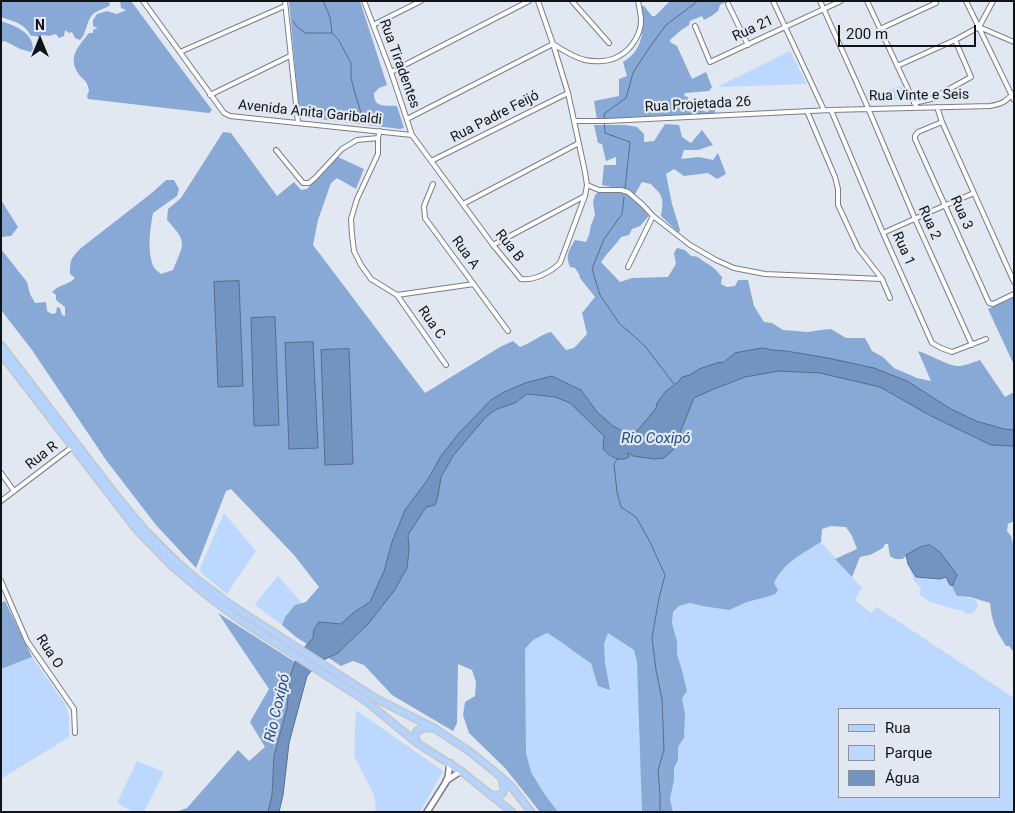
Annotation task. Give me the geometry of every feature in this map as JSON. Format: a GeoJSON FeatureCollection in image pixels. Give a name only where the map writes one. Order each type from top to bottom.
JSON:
{"type":"FeatureCollection","features":[{"type":"Feature","properties":{"kind":"main road"},"geometry":{"type":"LineString","coordinates":[[1,344],[144,528],[194,577],[214,593],[338,678],[417,743],[461,771],[512,812]]}},
{"type":"Feature","properties":{"kind":"main road"},"geometry":{"type":"LineString","coordinates":[[1,354],[138,530],[172,566],[209,597],[287,650],[434,728],[469,751],[511,786],[531,812]]}},
{"type":"Feature","properties":{"kind":"main road"},"geometry":{"type":"LineString","coordinates":[[417,743],[415,737],[417,731],[424,728],[434,728]]}},
{"type":"Feature","properties":{"kind":"main road"},"geometry":{"type":"LineString","coordinates":[[487,792],[497,796],[503,793],[502,778]]}},
{"type":"Feature","properties":{"kind":"street","name":"Avenida Anita Garibaldi"},"geometry":{"type":"LineString","coordinates":[[143,1],[210,95],[224,113],[230,116],[412,135]]}},
{"type":"Feature","properties":{"kind":"street"},"geometry":{"type":"LineString","coordinates":[[285,1],[298,123]]}},
{"type":"Feature","properties":{"kind":"street","name":"Rua Tiradentes"},"geometry":{"type":"LineString","coordinates":[[364,1],[412,135]]}},
{"type":"Feature","properties":{"kind":"street"},"geometry":{"type":"LineString","coordinates":[[373,26],[421,1]]}},
{"type":"Feature","properties":{"kind":"street"},"geometry":{"type":"LineString","coordinates":[[391,72],[529,1]]}},
{"type":"Feature","properties":{"kind":"street"},"geometry":{"type":"LineString","coordinates":[[493,245],[586,196],[585,172],[568,93],[538,1]]}},
{"type":"Feature","properties":{"kind":"street"},"geometry":{"type":"LineString","coordinates":[[572,1],[610,43]]}},
{"type":"Feature","properties":{"kind":"street"},"geometry":{"type":"LineString","coordinates":[[553,44],[584,60],[608,60],[619,56],[628,49],[640,30],[641,21],[638,1]]}},
{"type":"Feature","properties":{"kind":"street"},"geometry":{"type":"LineString","coordinates":[[774,1],[824,110]]}},
{"type":"Feature","properties":{"kind":"street","name":"Rua 2"},"geometry":{"type":"LineString","coordinates":[[820,1],[972,345]]}},
{"type":"Feature","properties":{"kind":"street","name":"Rua 21"},"geometry":{"type":"LineString","coordinates":[[694,26],[710,62],[841,1]]}},
{"type":"Feature","properties":{"kind":"street"},"geometry":{"type":"LineString","coordinates":[[867,1],[917,108]]}},
{"type":"Feature","properties":{"kind":"street"},"geometry":{"type":"LineString","coordinates":[[966,1],[1013,94],[1014,100]]}},
{"type":"Feature","properties":{"kind":"street"},"geometry":{"type":"LineString","coordinates":[[897,66],[955,40],[979,26],[993,1]]}},
{"type":"Feature","properties":{"kind":"street"},"geometry":{"type":"LineString","coordinates":[[880,29],[936,3]]}},
{"type":"Feature","properties":{"kind":"street"},"geometry":{"type":"LineString","coordinates":[[728,4],[748,45]]}},
{"type":"Feature","properties":{"kind":"street"},"geometry":{"type":"LineString","coordinates":[[180,52],[285,6]]}},
{"type":"Feature","properties":{"kind":"street"},"geometry":{"type":"LineString","coordinates":[[979,26],[1014,42]]}},
{"type":"Feature","properties":{"kind":"street"},"geometry":{"type":"LineString","coordinates":[[914,103],[930,99],[972,77],[955,40]]}},
{"type":"Feature","properties":{"kind":"street"},"geometry":{"type":"LineString","coordinates":[[407,119],[553,44]]}},
{"type":"Feature","properties":{"kind":"street"},"geometry":{"type":"LineString","coordinates":[[210,95],[290,56]]}},
{"type":"Feature","properties":{"kind":"street","name":"Rua Padre Feijó"},"geometry":{"type":"LineString","coordinates":[[432,161],[568,93]]}},
{"type":"Feature","properties":{"kind":"street","name":"Rua Vinte e Seis"},"geometry":{"type":"LineString","coordinates":[[824,110],[995,105],[1007,101],[1013,94]]}},
{"type":"Feature","properties":{"kind":"street"},"geometry":{"type":"LineString","coordinates":[[937,107],[1014,282]]}},
{"type":"Feature","properties":{"kind":"street","name":"Rua Projetada 26"},"geometry":{"type":"LineString","coordinates":[[574,121],[824,110]]}},
{"type":"Feature","properties":{"kind":"street","name":"Rua 1"},"geometry":{"type":"LineString","coordinates":[[830,110],[932,343],[952,352],[986,339]]}},
{"type":"Feature","properties":{"kind":"street"},"geometry":{"type":"LineString","coordinates":[[807,111],[835,177],[838,189],[838,205],[858,248],[882,279],[890,298]]}},
{"type":"Feature","properties":{"kind":"street","name":"Rua 3"},"geometry":{"type":"LineString","coordinates":[[942,122],[918,132],[915,138],[989,303],[993,304],[1014,294]]}},
{"type":"Feature","properties":{"kind":"street"},"geometry":{"type":"LineString","coordinates":[[380,131],[378,154],[357,199],[351,219],[354,251],[360,265],[372,279],[397,295],[474,284]]}},
{"type":"Feature","properties":{"kind":"street","name":"Rua B"},"geometry":{"type":"LineString","coordinates":[[412,135],[493,245],[521,279],[534,278],[555,267],[563,258],[586,196]]}},
{"type":"Feature","properties":{"kind":"street"},"geometry":{"type":"LineString","coordinates":[[276,150],[303,183],[309,183],[342,149],[357,140],[378,138]]}},
{"type":"Feature","properties":{"kind":"street"},"geometry":{"type":"LineString","coordinates":[[463,204],[578,143]]}},
{"type":"Feature","properties":{"kind":"street","name":"Rua A"},"geometry":{"type":"LineString","coordinates":[[433,184],[424,206],[425,218],[508,331]]}},
{"type":"Feature","properties":{"kind":"street"},"geometry":{"type":"LineString","coordinates":[[587,185],[599,190],[621,190],[628,192],[653,216],[690,244],[716,260],[734,268],[765,274],[882,279]]}},
{"type":"Feature","properties":{"kind":"street"},"geometry":{"type":"LineString","coordinates":[[883,233],[974,193]]}},
{"type":"Feature","properties":{"kind":"street"},"geometry":{"type":"LineString","coordinates":[[628,267],[653,216]]}},
{"type":"Feature","properties":{"kind":"street","name":"Rua C"},"geometry":{"type":"LineString","coordinates":[[397,295],[446,365]]}},
{"type":"Feature","properties":{"kind":"street","name":"Rua R"},"geometry":{"type":"LineString","coordinates":[[1,501],[72,446]]}},
{"type":"Feature","properties":{"kind":"street"},"geometry":{"type":"LineString","coordinates":[[1,473],[14,491]]}},
{"type":"Feature","properties":{"kind":"street","name":"Rua O"},"geometry":{"type":"LineString","coordinates":[[1,581],[27,641],[74,709],[75,733]]}},
{"type":"Feature","properties":{"kind":"street"},"geometry":{"type":"LineString","coordinates":[[427,812],[446,782],[450,764]]}},
{"type":"Feature","properties":{"kind":"street"},"geometry":{"type":"LineString","coordinates":[[446,782],[461,771]]}},
{"type":"Feature","properties":{"kind":"green space"},"geometry":{"type":"Polygon","coordinates":[[[790,51],[807,84],[717,87],[790,51]]]}},
{"type":"Feature","properties":{"kind":"green space"},"geometry":{"type":"Polygon","coordinates":[[[901,86],[906,97],[904,99],[873,101],[871,96],[901,86]]]}},
{"type":"Feature","properties":{"kind":"green space"},"geometry":{"type":"Polygon","coordinates":[[[224,513],[256,551],[227,594],[201,573],[200,568],[224,513]]]}},
{"type":"Feature","properties":{"kind":"green space"},"geometry":{"type":"Polygon","coordinates":[[[821,542],[862,588],[855,600],[871,613],[877,607],[1014,698],[1014,812],[673,812],[670,799],[674,780],[674,768],[678,760],[678,747],[684,737],[685,714],[682,698],[681,667],[672,623],[673,612],[679,606],[690,603],[729,610],[747,602],[763,598],[779,574],[798,556],[821,542]]]}},
{"type":"Feature","properties":{"kind":"green space"},"geometry":{"type":"Polygon","coordinates":[[[908,564],[916,577],[940,579],[946,577],[950,585],[953,586],[957,596],[975,599],[978,605],[974,613],[967,614],[930,602],[919,594],[921,588],[914,581],[908,564]]]}},
{"type":"Feature","properties":{"kind":"green space"},"geometry":{"type":"Polygon","coordinates":[[[278,576],[302,603],[289,611],[282,625],[255,605],[278,576]]]}},
{"type":"Feature","properties":{"kind":"green space"},"geometry":{"type":"Polygon","coordinates":[[[635,617],[644,812],[553,812],[526,780],[524,622],[635,617]]]}},
{"type":"Feature","properties":{"kind":"green space"},"geometry":{"type":"Polygon","coordinates":[[[32,657],[66,705],[69,716],[69,737],[1,779],[1,669],[32,657]]]}},
{"type":"Feature","properties":{"kind":"green space"},"geometry":{"type":"Polygon","coordinates":[[[356,710],[443,771],[420,812],[376,812],[374,795],[354,756],[356,710]]]}},
{"type":"Feature","properties":{"kind":"green space"},"geometry":{"type":"Polygon","coordinates":[[[137,761],[164,772],[144,812],[133,812],[117,803],[137,761]]]}},
{"type":"Feature","properties":{"kind":"shaded area"},"geometry":{"type":"Polygon","coordinates":[[[1,1],[109,1],[110,5],[92,15],[80,40],[75,38],[72,32],[69,33],[65,30],[64,36],[59,38],[56,34],[39,37],[31,36],[22,26],[1,17],[1,1]]]}},
{"type":"Feature","properties":{"kind":"shaded area"},"geometry":{"type":"Polygon","coordinates":[[[120,1],[131,1],[212,110],[209,113],[88,99],[89,91],[87,85],[74,65],[75,54],[89,33],[93,33],[93,30],[98,28],[93,25],[93,20],[97,14],[107,11],[117,14],[126,10],[121,8],[120,1]]]}},
{"type":"Feature","properties":{"kind":"shaded area"},"geometry":{"type":"Polygon","coordinates":[[[289,1],[360,1],[387,85],[379,88],[374,93],[376,102],[381,105],[397,106],[404,128],[310,118],[301,115],[289,1]]]}},
{"type":"Feature","properties":{"kind":"shaded area"},"geometry":{"type":"Polygon","coordinates":[[[670,1],[727,1],[720,5],[718,11],[704,20],[702,16],[690,21],[689,25],[670,40],[670,42],[677,46],[692,79],[706,72],[712,87],[709,91],[685,93],[684,96],[688,97],[688,105],[697,101],[701,104],[703,111],[708,112],[711,103],[714,104],[714,115],[597,120],[594,101],[619,96],[619,79],[627,76],[623,62],[633,54],[640,43],[643,25],[641,6],[644,6],[652,16],[655,16],[670,1]]]}},
{"type":"Feature","properties":{"kind":"shaded area"},"geometry":{"type":"Polygon","coordinates":[[[1,21],[27,34],[32,43],[33,49],[31,52],[20,49],[5,41],[1,42],[1,21]]]}},
{"type":"Feature","properties":{"kind":"shaded area"},"geometry":{"type":"Polygon","coordinates":[[[665,124],[679,125],[682,137],[691,143],[702,130],[713,145],[698,150],[684,150],[681,159],[699,157],[713,160],[718,153],[726,174],[717,179],[708,173],[684,176],[674,169],[666,174],[680,230],[679,233],[661,216],[662,199],[651,184],[642,182],[634,196],[623,191],[633,198],[649,216],[640,226],[632,229],[629,235],[621,237],[601,262],[620,282],[632,278],[668,277],[676,264],[674,253],[677,248],[685,250],[691,256],[698,257],[715,269],[722,277],[721,284],[727,287],[735,286],[738,280],[748,280],[754,306],[764,322],[772,323],[783,330],[808,332],[831,329],[846,338],[865,338],[872,351],[883,357],[894,368],[917,378],[931,381],[918,351],[955,366],[963,366],[980,360],[1005,397],[1014,392],[1014,521],[1008,524],[1007,531],[1011,536],[1014,549],[1014,650],[1006,646],[997,630],[992,618],[990,603],[970,597],[957,596],[953,589],[953,581],[940,552],[930,545],[920,547],[902,559],[895,559],[890,556],[888,544],[885,544],[883,548],[870,555],[860,557],[852,577],[835,559],[857,549],[852,536],[846,527],[831,526],[822,529],[821,542],[794,559],[783,569],[774,583],[778,590],[775,594],[747,602],[729,610],[690,603],[679,606],[673,612],[672,623],[677,641],[677,654],[687,691],[682,698],[685,714],[684,738],[678,747],[678,760],[674,768],[674,780],[670,799],[673,812],[642,812],[637,662],[634,650],[608,633],[604,644],[610,690],[598,686],[591,663],[547,633],[533,640],[525,649],[526,753],[531,772],[558,812],[540,812],[505,768],[469,733],[463,715],[465,702],[475,696],[476,682],[472,670],[458,664],[457,723],[453,731],[392,695],[364,665],[353,661],[341,666],[296,637],[282,625],[285,617],[295,605],[306,602],[319,587],[294,555],[231,489],[226,491],[196,568],[156,525],[106,460],[32,350],[1,310],[1,249],[27,282],[35,303],[46,302],[47,311],[52,314],[56,313],[57,307],[60,308],[62,315],[65,316],[65,307],[56,300],[56,295],[52,292],[75,278],[70,274],[71,262],[75,254],[166,180],[174,180],[179,189],[177,196],[153,213],[150,253],[153,266],[161,274],[173,270],[182,244],[178,234],[167,220],[168,209],[181,198],[223,132],[231,133],[277,196],[294,182],[301,190],[307,189],[338,157],[364,169],[356,189],[337,178],[331,183],[318,220],[313,245],[425,393],[513,341],[520,347],[551,332],[566,350],[574,348],[587,334],[582,313],[595,297],[580,278],[575,268],[570,267],[568,253],[575,240],[586,242],[595,215],[593,202],[595,195],[604,188],[616,188],[602,185],[604,165],[616,165],[616,157],[606,161],[602,144],[598,143],[594,125],[637,127],[644,134],[644,142],[654,141],[665,124]]]}},
{"type":"Feature","properties":{"kind":"shaded area"},"geometry":{"type":"Polygon","coordinates":[[[1,200],[18,227],[11,236],[1,237],[1,200]]]}},
{"type":"Feature","properties":{"kind":"shaded area"},"geometry":{"type":"Polygon","coordinates":[[[1014,297],[1014,365],[988,309],[1014,297]]]}},
{"type":"Feature","properties":{"kind":"shaded area"},"geometry":{"type":"Polygon","coordinates":[[[5,601],[32,657],[1,669],[1,603],[5,601]]]}},
{"type":"Feature","properties":{"kind":"shaded area"},"geometry":{"type":"Polygon","coordinates":[[[218,613],[295,662],[290,677],[287,708],[274,756],[272,795],[268,812],[176,812],[187,808],[238,750],[249,761],[265,747],[250,722],[269,689],[218,613]]]}},
{"type":"Feature","properties":{"kind":"water"},"geometry":{"type":"Polygon","coordinates":[[[239,281],[243,386],[218,387],[214,282],[239,281]]]}},
{"type":"Feature","properties":{"kind":"water"},"geometry":{"type":"Polygon","coordinates":[[[275,317],[279,425],[254,426],[251,318],[275,317]]]}},
{"type":"Feature","properties":{"kind":"water"},"geometry":{"type":"Polygon","coordinates":[[[313,342],[318,448],[289,449],[285,343],[313,342]]]}},
{"type":"Feature","properties":{"kind":"water","name":"Rio Coxipó"},"geometry":{"type":"Polygon","coordinates":[[[763,348],[828,358],[874,368],[907,381],[951,409],[976,421],[1014,430],[1014,446],[991,445],[931,416],[880,387],[820,373],[779,371],[745,377],[694,398],[673,450],[664,458],[655,459],[633,456],[628,453],[629,457],[626,459],[618,459],[603,449],[604,436],[570,403],[555,397],[527,394],[515,403],[497,409],[487,416],[453,456],[441,477],[435,505],[426,507],[408,535],[407,568],[394,591],[369,623],[338,653],[319,662],[307,676],[289,743],[283,795],[279,812],[268,812],[272,795],[274,756],[287,708],[290,677],[295,662],[302,650],[313,638],[314,629],[319,622],[341,624],[353,613],[370,602],[384,571],[392,542],[405,510],[428,479],[441,456],[459,433],[491,400],[525,383],[552,376],[581,390],[597,412],[613,426],[628,434],[632,434],[637,431],[656,408],[657,403],[665,392],[682,377],[690,375],[699,369],[724,362],[735,353],[763,348]]]}},
{"type":"Feature","properties":{"kind":"water"},"geometry":{"type":"Polygon","coordinates":[[[349,349],[353,464],[325,465],[321,350],[349,349]]]}},
{"type":"Feature","properties":{"kind":"water"},"geometry":{"type":"Polygon","coordinates":[[[930,545],[940,552],[957,575],[953,586],[950,585],[946,577],[940,579],[916,577],[908,564],[906,555],[920,547],[930,545]]]}},
{"type":"Feature","properties":{"kind":"waterway"},"geometry":{"type":"LineString","coordinates":[[323,1],[330,17],[332,33],[338,39],[351,63],[351,78],[362,116]]}},
{"type":"Feature","properties":{"kind":"waterway"},"geometry":{"type":"LineString","coordinates":[[625,189],[630,142],[605,133],[604,114],[626,98],[633,73],[666,25],[698,1]]}},
{"type":"Feature","properties":{"kind":"waterway"},"geometry":{"type":"LineString","coordinates":[[293,21],[298,28],[306,33],[331,33]]}},
{"type":"Feature","properties":{"kind":"waterway"},"geometry":{"type":"LineString","coordinates":[[624,197],[622,214],[604,239],[592,269],[600,295],[619,323],[644,345],[674,384]]}},
{"type":"Feature","properties":{"kind":"waterway"},"geometry":{"type":"LineString","coordinates":[[618,458],[614,464],[617,492],[621,507],[636,517],[665,575],[652,638],[662,699],[664,750],[658,770],[660,812]]}}]}
